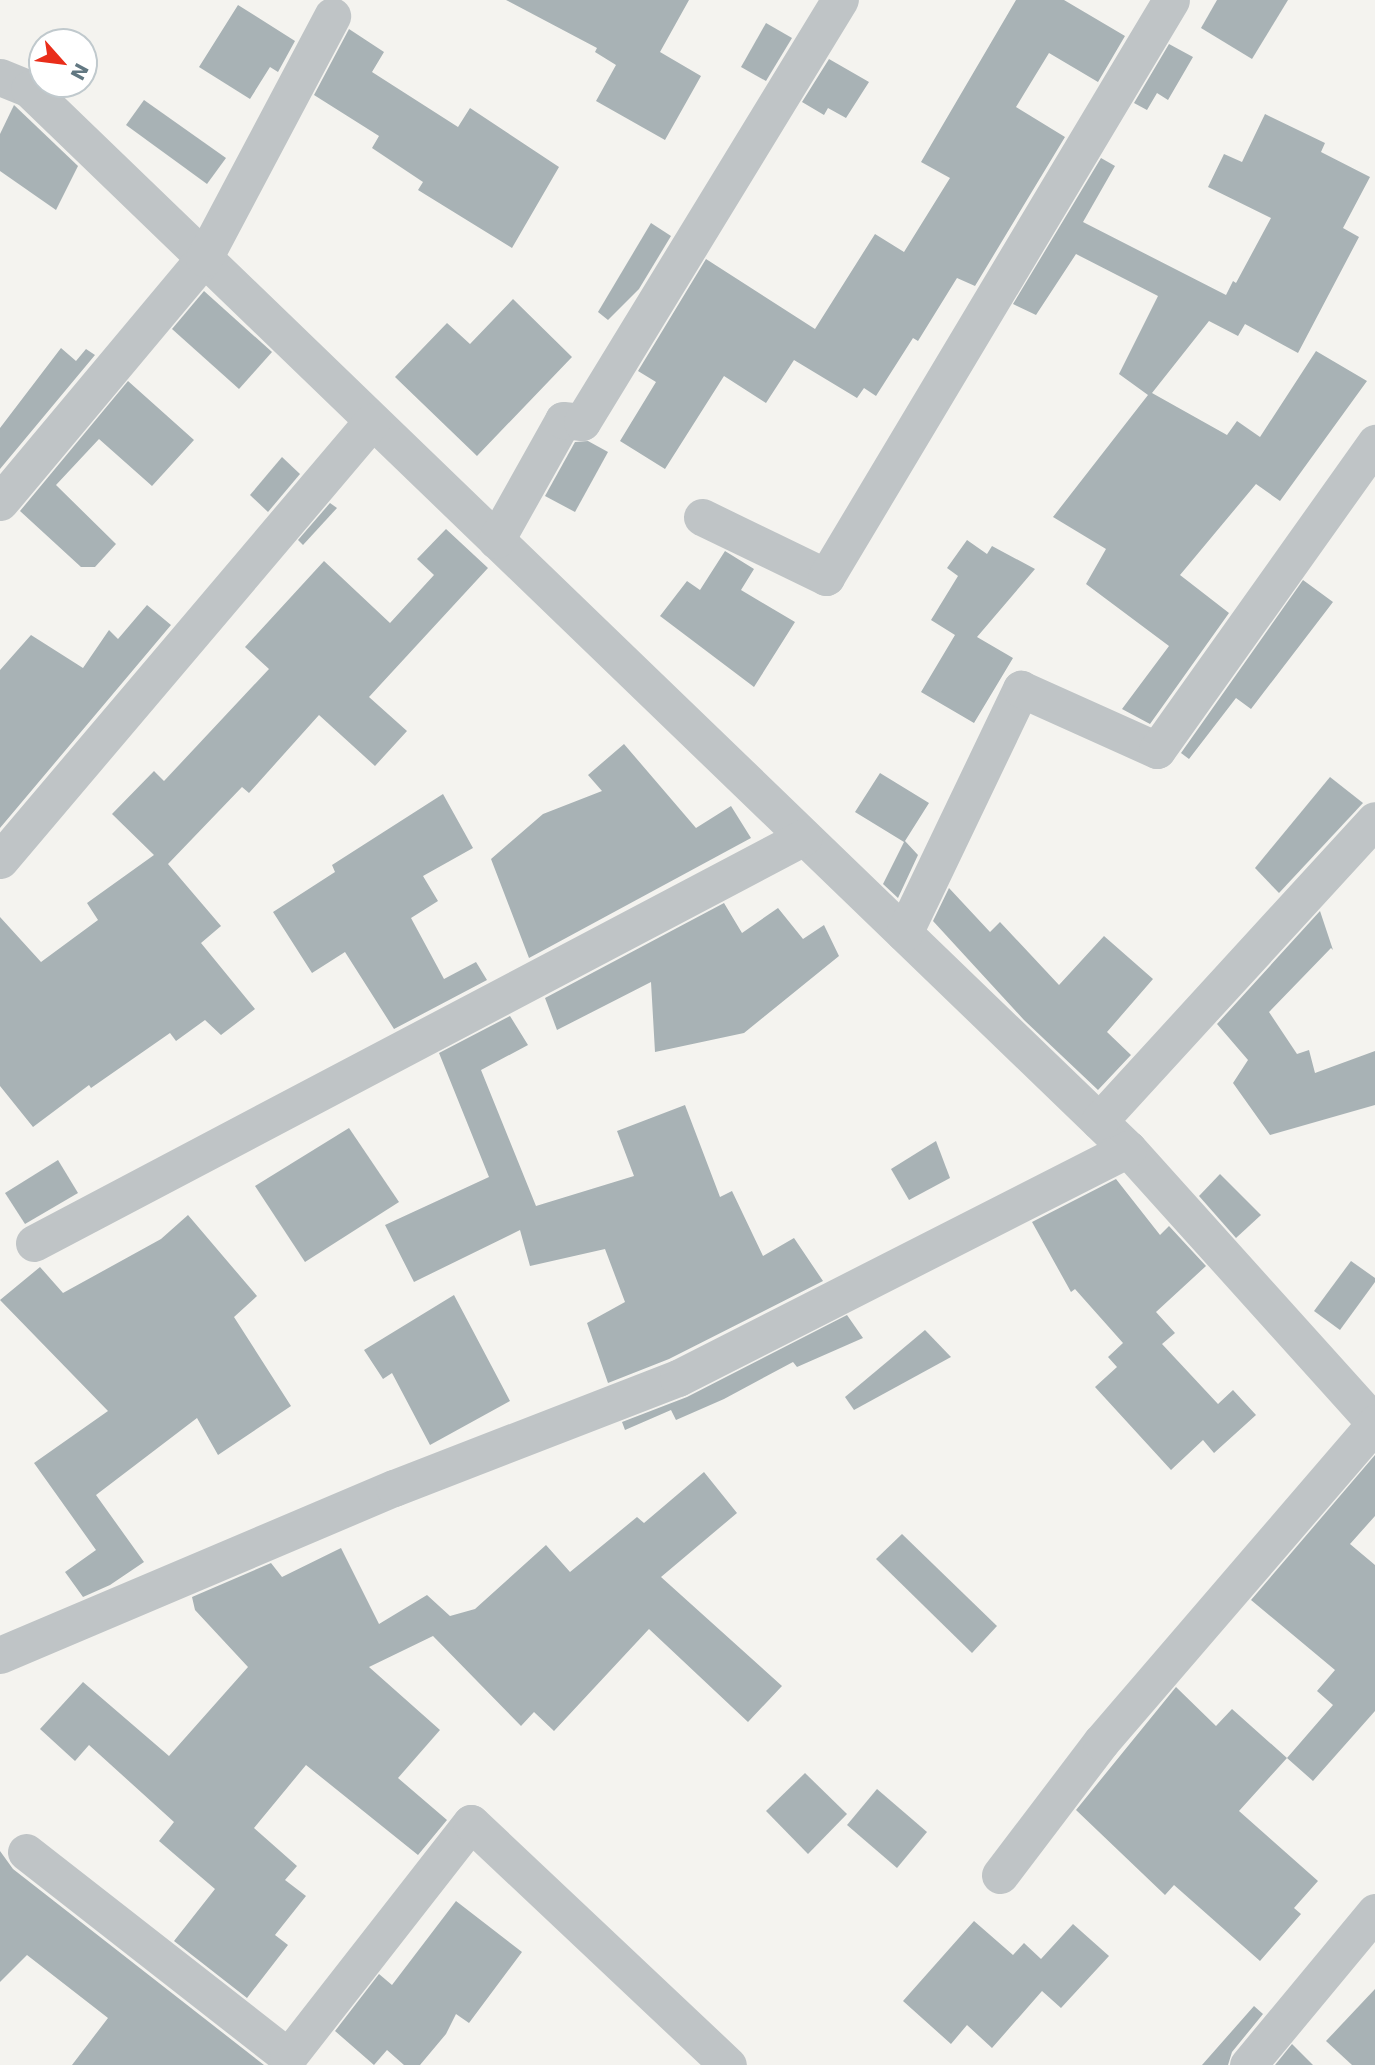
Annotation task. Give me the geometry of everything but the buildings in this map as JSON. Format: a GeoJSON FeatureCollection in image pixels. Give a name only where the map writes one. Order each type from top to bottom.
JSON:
{"type":"FeatureCollection","features":[{"type":"Feature","properties":{"kind":"street"},"geometry":{"type":"LineString","coordinates":[[496,540],[563,420],[582,422],[840,0]]}},
{"type":"Feature","properties":{"kind":"street"},"geometry":{"type":"LineString","coordinates":[[702,517],[827,577],[1171,0]]}},
{"type":"Feature","properties":{"kind":"street"},"geometry":{"type":"LineString","coordinates":[[0,502],[204,258],[332,16]]}},
{"type":"Feature","properties":{"kind":"street"},"geometry":{"type":"LineString","coordinates":[[0,76],[29,89],[1128,1149],[1375,1423],[1101,1742],[1000,1875]]}},
{"type":"Feature","properties":{"kind":"street"},"geometry":{"type":"LineString","coordinates":[[0,860],[372,421]]}},
{"type":"Feature","properties":{"kind":"street"},"geometry":{"type":"LineString","coordinates":[[904,933],[1021,690],[1157,750],[1375,443]]}},
{"type":"Feature","properties":{"kind":"street"},"geometry":{"type":"LineString","coordinates":[[1099,1121],[1375,820]]}},
{"type":"Feature","properties":{"kind":"street"},"geometry":{"type":"LineString","coordinates":[[34,1243],[804,837]]}},
{"type":"Feature","properties":{"kind":"street"},"geometry":{"type":"LineString","coordinates":[[3,1649],[394,1488],[678,1378],[1128,1149]]}},
{"type":"Feature","properties":{"kind":"street"},"geometry":{"type":"LineString","coordinates":[[26,1852],[288,2057],[471,1823],[728,2065]]}},
{"type":"Feature","properties":{"kind":"street"},"geometry":{"type":"LineString","coordinates":[[1248,2065],[1375,1912]]}}]}
